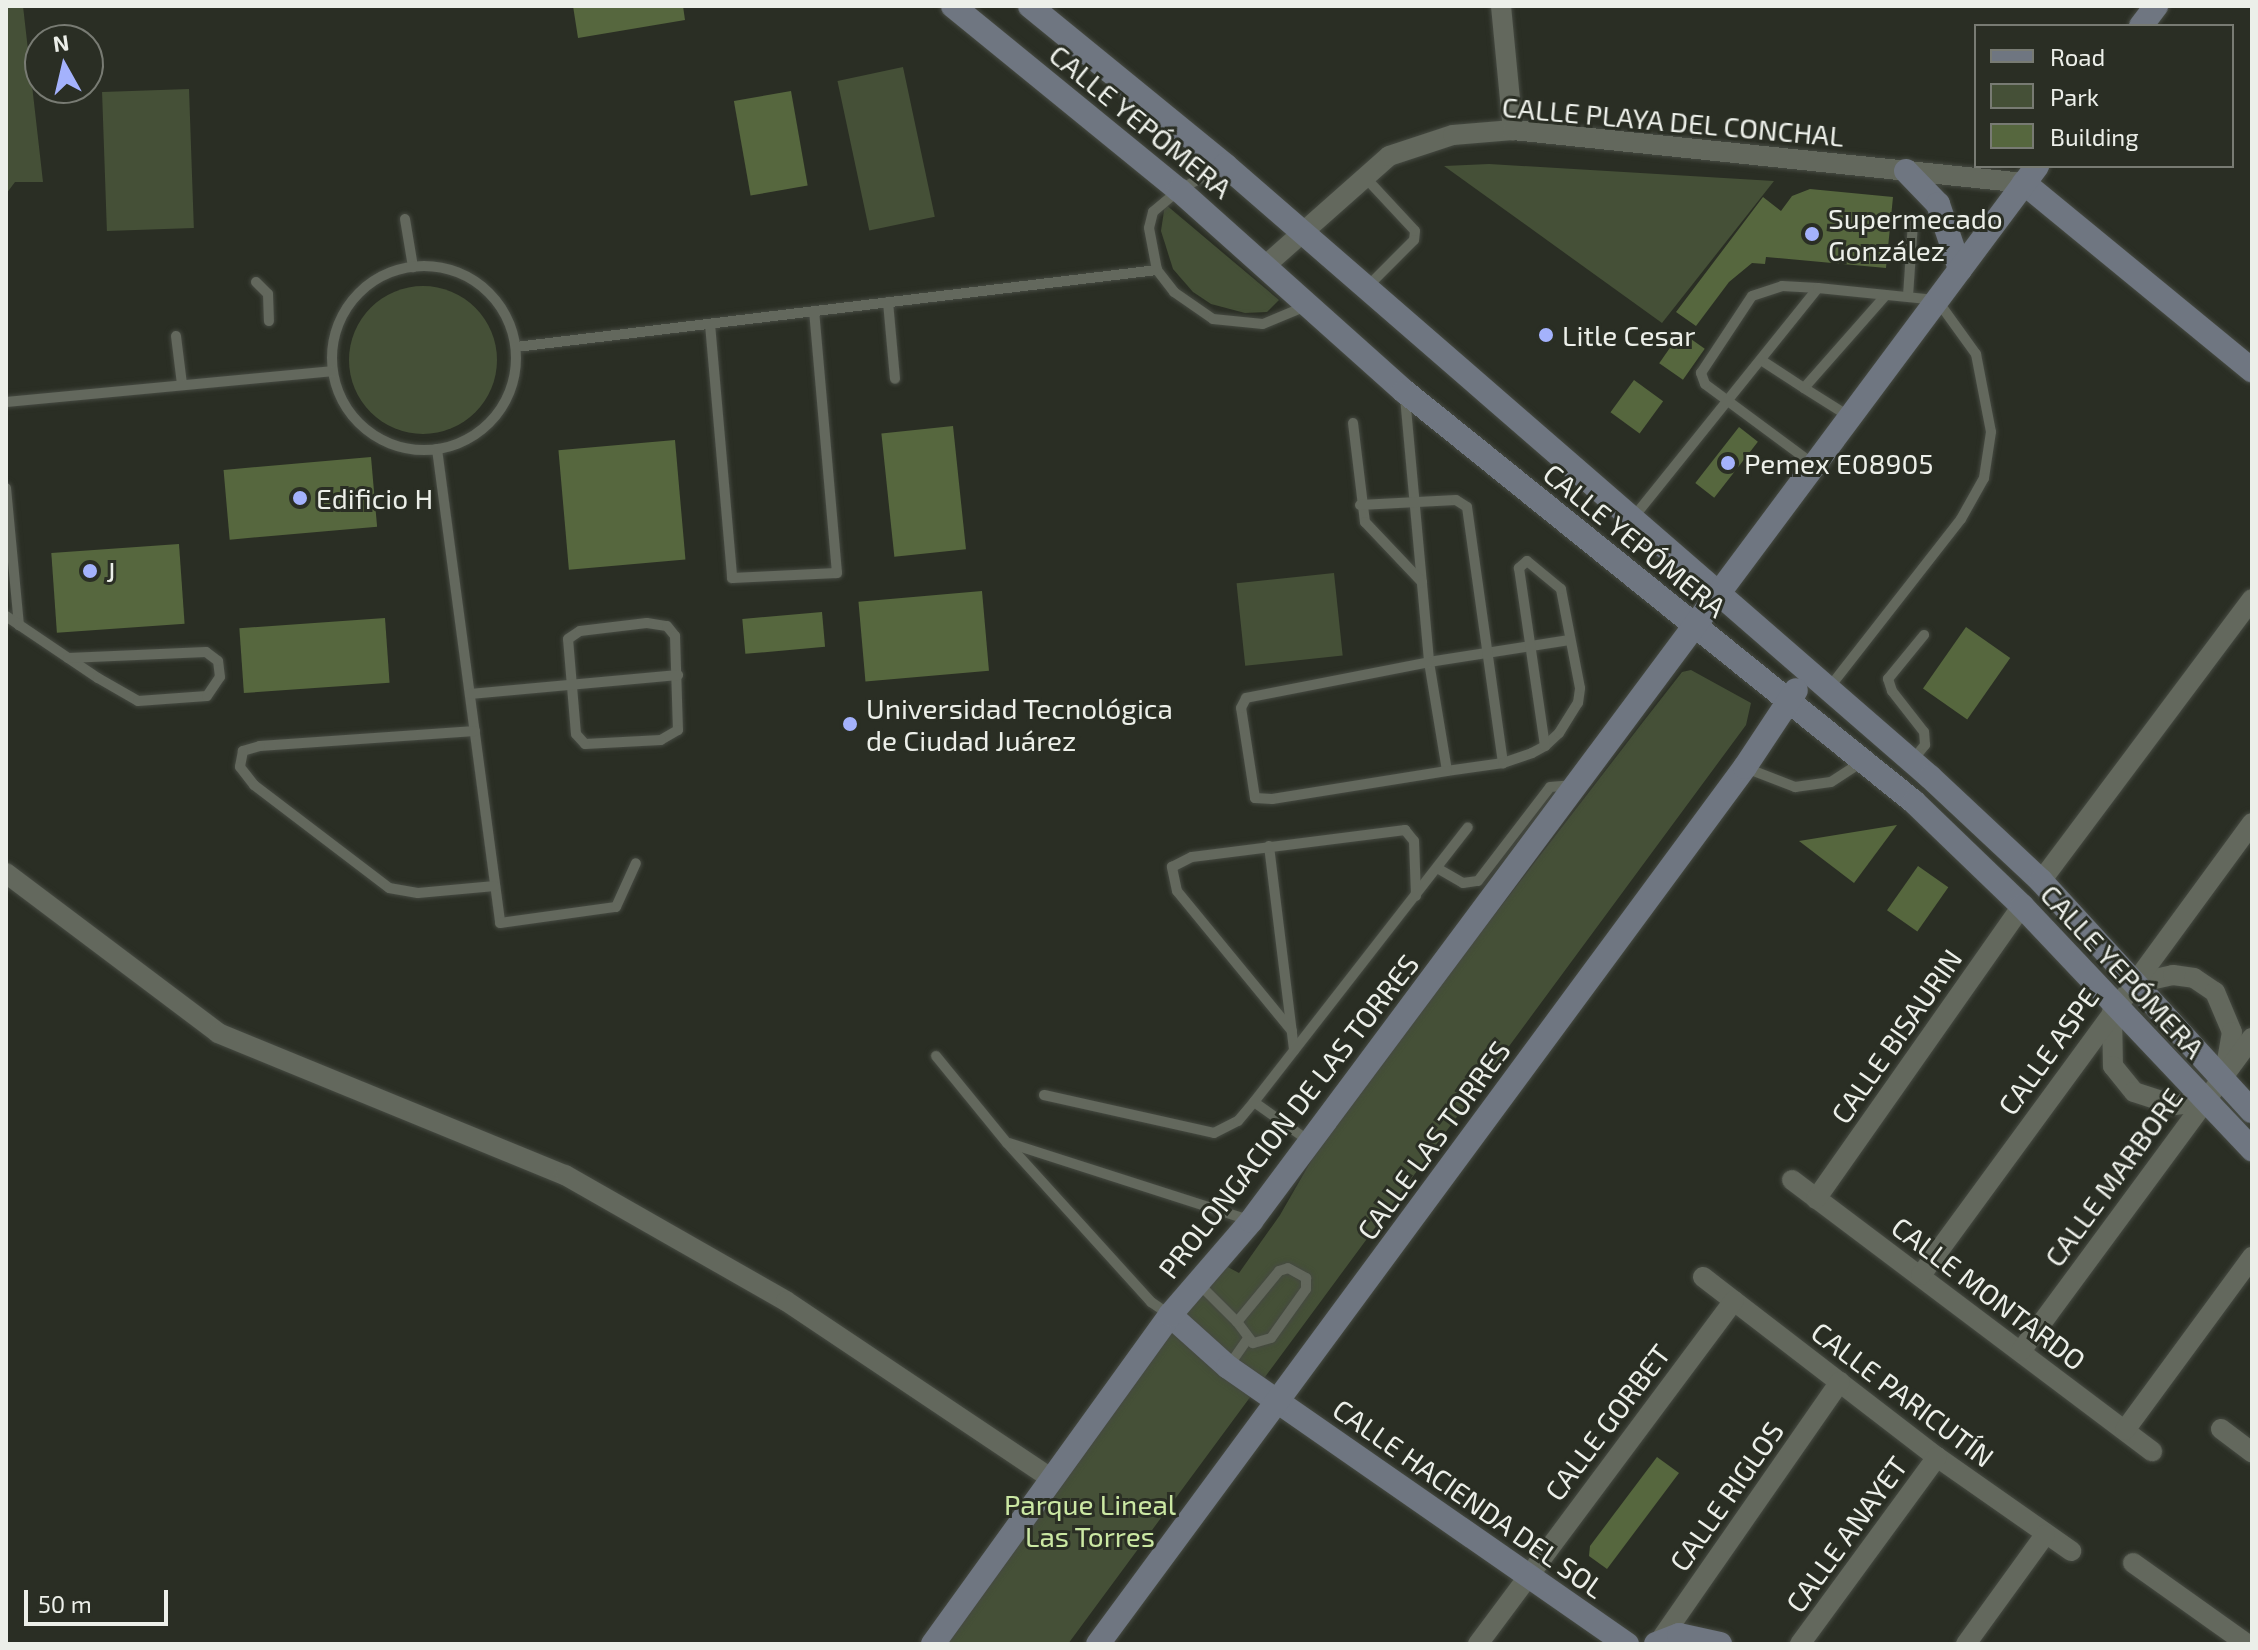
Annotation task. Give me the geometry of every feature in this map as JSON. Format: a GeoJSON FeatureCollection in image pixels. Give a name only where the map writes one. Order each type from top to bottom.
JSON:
{"type":"FeatureCollection","features":[{"type":"Feature","properties":{"kind":"main road","name":"CALLE YEPÓMERA"},"geometry":{"type":"LineString","coordinates":[[953,6],[1179,190],[1310,303],[1404,391],[1863,761],[2022,906],[2113,1007],[2252,1149]]}},
{"type":"Feature","properties":{"kind":"main road","name":"CALLE YEPÓMERA"},"geometry":{"type":"LineString","coordinates":[[1030,6],[1225,165],[1794,664],[1829,688],[1912,761],[2041,881],[2220,1082],[2252,1111]]}},
{"type":"Feature","properties":{"kind":"main road"},"geometry":{"type":"LineString","coordinates":[[2142,24],[2156,6]]}},
{"type":"Feature","properties":{"kind":"main road"},"geometry":{"type":"LineString","coordinates":[[1906,171],[1943,213],[1960,269]]}},
{"type":"Feature","properties":{"kind":"main road"},"geometry":{"type":"LineString","coordinates":[[2031,174],[2252,370]]}},
{"type":"Feature","properties":{"kind":"main road","name":"PROLONGACION DE LAS TORRES"},"geometry":{"type":"LineString","coordinates":[[933,1644],[1170,1315],[1201,1286],[1251,1221],[2031,174]]}},
{"type":"Feature","properties":{"kind":"main road"},"geometry":{"type":"LineString","coordinates":[[1792,702],[1794,664]]}},
{"type":"Feature","properties":{"kind":"main road","name":"CALLE LAS TORRES"},"geometry":{"type":"LineString","coordinates":[[1098,1644],[1792,702]]}},
{"type":"Feature","properties":{"kind":"main road","name":"CALLE HACIENDA DEL SOL"},"geometry":{"type":"LineString","coordinates":[[1170,1315],[1228,1367],[1525,1577],[1627,1644]]}},
{"type":"Feature","properties":{"kind":"main road"},"geometry":{"type":"LineString","coordinates":[[1658,1643],[1679,1635],[1720,1644]]}},
{"type":"Feature","properties":{"kind":"street"},"geometry":{"type":"LineString","coordinates":[[1501,6],[1513,130]]}},
{"type":"Feature","properties":{"kind":"street","name":"CALLE PLAYA DEL CONCHAL"},"geometry":{"type":"LineString","coordinates":[[1266,265],[1362,175],[1413,144],[1513,130],[1906,171],[2031,174]]}},
{"type":"Feature","properties":{"kind":"street"},"geometry":{"type":"LineString","coordinates":[[2041,881],[2252,599]]}},
{"type":"Feature","properties":{"kind":"street","name":"CALLE ASPE"},"geometry":{"type":"LineString","coordinates":[[1921,1275],[2113,1007],[2252,823]]}},
{"type":"Feature","properties":{"kind":"street"},"geometry":{"type":"LineString","coordinates":[[6,873],[218,1033],[565,1175],[786,1301],[1050,1478]]}},
{"type":"Feature","properties":{"kind":"street","name":"CALLE BISAURIN"},"geometry":{"type":"LineString","coordinates":[[1816,1199],[2022,906]]}},
{"type":"Feature","properties":{"kind":"street"},"geometry":{"type":"LineString","coordinates":[[2132,984],[2173,975],[2194,978],[2215,992],[2232,1032],[2232,1052],[2220,1082]]}},
{"type":"Feature","properties":{"kind":"street"},"geometry":{"type":"LineString","coordinates":[[2113,1007],[2113,1066],[2134,1092],[2174,1105],[2203,1102]]}},
{"type":"Feature","properties":{"kind":"street","name":"CALLE MARBORE"},"geometry":{"type":"LineString","coordinates":[[2021,1351],[2252,1038]]}},
{"type":"Feature","properties":{"kind":"street","name":"CALLE MONTARDO"},"geometry":{"type":"LineString","coordinates":[[1792,1180],[2152,1451]]}},
{"type":"Feature","properties":{"kind":"street"},"geometry":{"type":"LineString","coordinates":[[2125,1430],[2252,1257]]}},
{"type":"Feature","properties":{"kind":"street","name":"CALLE PARICUTÍN"},"geometry":{"type":"LineString","coordinates":[[1703,1277],[1937,1457],[2071,1551]]}},
{"type":"Feature","properties":{"kind":"street","name":"CALLE GORBET"},"geometry":{"type":"LineString","coordinates":[[1478,1644],[1525,1577],[1734,1301]]}},
{"type":"Feature","properties":{"kind":"street","name":"CALLE RIGLOS"},"geometry":{"type":"LineString","coordinates":[[1658,1643],[1840,1382]]}},
{"type":"Feature","properties":{"kind":"street"},"geometry":{"type":"LineString","coordinates":[[2221,1429],[2252,1452]]}},
{"type":"Feature","properties":{"kind":"street","name":"CALLE ANAYET"},"geometry":{"type":"LineString","coordinates":[[1800,1644],[1937,1457]]}},
{"type":"Feature","properties":{"kind":"street"},"geometry":{"type":"LineString","coordinates":[[1966,1644],[2045,1535]]}},
{"type":"Feature","properties":{"kind":"street"},"geometry":{"type":"LineString","coordinates":[[2133,1563],[2247,1644]]}},
{"type":"Feature","properties":{"kind":"lane"},"geometry":{"type":"LineString","coordinates":[[1225,165],[1179,190],[1150,219],[1157,270],[1174,292],[1213,319],[1263,324],[1310,303]]}},
{"type":"Feature","properties":{"kind":"lane"},"geometry":{"type":"LineString","coordinates":[[1362,175],[1415,231],[1414,240],[1366,288]]}},
{"type":"Feature","properties":{"kind":"lane"},"geometry":{"type":"LineString","coordinates":[[405,219],[413,267]]}},
{"type":"Feature","properties":{"kind":"lane"},"geometry":{"type":"LineString","coordinates":[[1908,296],[1913,222]]}},
{"type":"Feature","properties":{"kind":"lane"},"geometry":{"type":"LineString","coordinates":[[413,267],[442,268],[469,278],[492,296],[508,320],[516,347],[515,376],[505,402],[476,433],[437,449],[401,447],[368,432],[350,415],[332,371],[333,341],[343,314],[373,283],[413,267]]}},
{"type":"Feature","properties":{"kind":"lane"},"geometry":{"type":"LineString","coordinates":[[516,347],[1157,270]]}},
{"type":"Feature","properties":{"kind":"lane"},"geometry":{"type":"LineString","coordinates":[[256,282],[268,294],[269,321]]}},
{"type":"Feature","properties":{"kind":"lane"},"geometry":{"type":"LineString","coordinates":[[1815,465],[1705,384],[1702,366],[1745,303],[1769,289],[1818,288],[1937,300],[1976,354],[1991,432],[1984,478],[1961,519],[1829,688]]}},
{"type":"Feature","properties":{"kind":"lane"},"geometry":{"type":"LineString","coordinates":[[1632,520],[1818,288]]}},
{"type":"Feature","properties":{"kind":"lane"},"geometry":{"type":"LineString","coordinates":[[1804,388],[1886,295]]}},
{"type":"Feature","properties":{"kind":"lane"},"geometry":{"type":"LineString","coordinates":[[888,302],[895,379]]}},
{"type":"Feature","properties":{"kind":"lane"},"geometry":{"type":"LineString","coordinates":[[710,324],[732,578],[741,581],[837,573],[814,311]]}},
{"type":"Feature","properties":{"kind":"lane"},"geometry":{"type":"LineString","coordinates":[[176,336],[182,384]]}},
{"type":"Feature","properties":{"kind":"lane"},"geometry":{"type":"LineString","coordinates":[[1761,360],[1850,417]]}},
{"type":"Feature","properties":{"kind":"lane"},"geometry":{"type":"LineString","coordinates":[[6,402],[332,371]]}},
{"type":"Feature","properties":{"kind":"lane"},"geometry":{"type":"LineString","coordinates":[[1404,391],[1429,662],[1447,771]]}},
{"type":"Feature","properties":{"kind":"lane"},"geometry":{"type":"LineString","coordinates":[[1353,423],[1360,505],[1376,537],[1422,582]]}},
{"type":"Feature","properties":{"kind":"lane"},"geometry":{"type":"LineString","coordinates":[[437,449],[500,923],[616,907],[636,863]]}},
{"type":"Feature","properties":{"kind":"lane"},"geometry":{"type":"LineString","coordinates":[[6,488],[19,625]]}},
{"type":"Feature","properties":{"kind":"lane"},"geometry":{"type":"LineString","coordinates":[[1360,505],[1456,500],[1467,507],[1484,653],[1503,763]]}},
{"type":"Feature","properties":{"kind":"lane"},"geometry":{"type":"LineString","coordinates":[[1545,746],[1529,646],[1519,568],[1527,561],[1561,589],[1569,640],[1578,703],[1545,746],[1503,763],[1272,799],[1255,798],[1241,708],[1246,698],[1429,662],[1484,653],[1529,646],[1569,640]]}},
{"type":"Feature","properties":{"kind":"lane"},"geometry":{"type":"LineString","coordinates":[[6,616],[68,658],[138,701],[207,696],[220,677],[218,661],[206,652],[68,658]]}},
{"type":"Feature","properties":{"kind":"lane"},"geometry":{"type":"LineString","coordinates":[[647,623],[672,629],[678,675],[678,730],[661,740],[585,744],[576,734],[567,643],[571,635],[647,623]]}},
{"type":"Feature","properties":{"kind":"lane"},"geometry":{"type":"LineString","coordinates":[[1912,761],[1926,738],[1888,679],[1924,635]]}},
{"type":"Feature","properties":{"kind":"lane"},"geometry":{"type":"LineString","coordinates":[[470,694],[678,675]]}},
{"type":"Feature","properties":{"kind":"lane"},"geometry":{"type":"LineString","coordinates":[[475,731],[260,746],[243,751],[240,767],[254,785],[389,888],[418,893],[495,886]]}},
{"type":"Feature","properties":{"kind":"lane"},"geometry":{"type":"LineString","coordinates":[[1745,767],[1774,782],[1804,787],[1840,778],[1863,761]]}},
{"type":"Feature","properties":{"kind":"lane"},"geometry":{"type":"LineString","coordinates":[[1437,868],[1463,883],[1478,881],[1550,787],[1576,785]]}},
{"type":"Feature","properties":{"kind":"lane"},"geometry":{"type":"LineString","coordinates":[[1044,1095],[1214,1133],[1238,1121],[1468,827]]}},
{"type":"Feature","properties":{"kind":"lane"},"geometry":{"type":"LineString","coordinates":[[1292,1031],[1171,881],[1172,867],[1180,860],[1405,830],[1414,841],[1416,896]]}},
{"type":"Feature","properties":{"kind":"lane"},"geometry":{"type":"LineString","coordinates":[[1269,846],[1294,1050]]}},
{"type":"Feature","properties":{"kind":"lane"},"geometry":{"type":"LineString","coordinates":[[936,1056],[1007,1143],[1151,1302],[1170,1315]]}},
{"type":"Feature","properties":{"kind":"lane"},"geometry":{"type":"LineString","coordinates":[[1254,1102],[1310,1142]]}},
{"type":"Feature","properties":{"kind":"lane"},"geometry":{"type":"LineString","coordinates":[[1007,1143],[1251,1221]]}},
{"type":"Feature","properties":{"kind":"lane"},"geometry":{"type":"LineString","coordinates":[[1201,1286],[1237,1322],[1247,1340],[1259,1344],[1271,1338],[1306,1289],[1306,1278],[1283,1269],[1237,1322]]}},
{"type":"Feature","properties":{"kind":"lane"},"geometry":{"type":"LineString","coordinates":[[1228,1367],[1247,1340]]}},
{"type":"Feature","properties":{"kind":"green space"},"geometry":{"type":"Polygon","coordinates":[[[6,6],[23,6],[24,104],[34,104],[43,182],[15,182],[6,194],[6,6]]]}},
{"type":"Feature","properties":{"kind":"green space"},"geometry":{"type":"Polygon","coordinates":[[[903,67],[935,217],[869,231],[837,81],[903,67]]]}},
{"type":"Feature","properties":{"kind":"green space"},"geometry":{"type":"Polygon","coordinates":[[[189,89],[194,228],[107,231],[104,92],[189,89]]]}},
{"type":"Feature","properties":{"kind":"green space"},"geometry":{"type":"Polygon","coordinates":[[[1489,164],[1774,181],[1662,323],[1444,166],[1489,164]]]}},
{"type":"Feature","properties":{"kind":"green space"},"geometry":{"type":"Polygon","coordinates":[[[1165,204],[1279,300],[1267,312],[1245,313],[1211,304],[1193,292],[1173,269],[1161,231],[1165,204]]]}},
{"type":"Feature","properties":{"kind":"green space"},"geometry":{"type":"Polygon","coordinates":[[[423,286],[451,292],[475,308],[491,332],[497,360],[491,388],[475,412],[451,428],[423,434],[395,428],[371,412],[355,388],[349,360],[355,332],[371,308],[395,292],[423,286]]]}},
{"type":"Feature","properties":{"kind":"green space"},"geometry":{"type":"Polygon","coordinates":[[[1334,573],[1343,656],[1245,666],[1237,583],[1334,573]]]}},
{"type":"Feature","properties":{"kind":"green space","name":"Parque Lineal Las Torres"},"geometry":{"type":"Polygon","coordinates":[[[1691,670],[1751,703],[1746,725],[1068,1644],[933,1644],[1050,1478],[1224,1265],[1239,1273],[1280,1215],[1330,1128],[1682,672],[1691,670]]]}},
{"type":"Feature","properties":{"kind":"building"},"geometry":{"type":"Polygon","coordinates":[[[573,6],[683,6],[685,20],[578,38],[573,6]]]}},
{"type":"Feature","properties":{"kind":"building"},"geometry":{"type":"Polygon","coordinates":[[[791,91],[808,186],[751,196],[734,101],[791,91]]]}},
{"type":"Feature","properties":{"kind":"building","name":"Supermecado González"},"geometry":{"type":"Polygon","coordinates":[[[1810,189],[1893,197],[1886,268],[1766,257],[1765,264],[1752,263],[1729,282],[1696,326],[1676,312],[1763,197],[1781,211],[1792,196],[1810,189]]]}},
{"type":"Feature","properties":{"kind":"building"},"geometry":{"type":"Polygon","coordinates":[[[1681,332],[1705,349],[1683,380],[1659,363],[1681,332]]]}},
{"type":"Feature","properties":{"kind":"building"},"geometry":{"type":"Polygon","coordinates":[[[1634,380],[1663,401],[1640,434],[1610,412],[1634,380]]]}},
{"type":"Feature","properties":{"kind":"building"},"geometry":{"type":"Polygon","coordinates":[[[953,426],[966,549],[894,557],[881,434],[953,426]]]}},
{"type":"Feature","properties":{"kind":"building","name":"Pemex E08905"},"geometry":{"type":"Polygon","coordinates":[[[1739,427],[1758,442],[1714,498],[1695,483],[1739,427]]]}},
{"type":"Feature","properties":{"kind":"building"},"geometry":{"type":"Polygon","coordinates":[[[675,440],[685,560],[569,570],[558,450],[675,440]]]}},
{"type":"Feature","properties":{"kind":"building","name":"Edificio H"},"geometry":{"type":"Polygon","coordinates":[[[371,457],[377,527],[230,540],[224,470],[371,457]]]}},
{"type":"Feature","properties":{"kind":"building"},"geometry":{"type":"Polygon","coordinates":[[[179,544],[185,624],[57,633],[51,553],[179,544]]]}},
{"type":"Feature","properties":{"kind":"building"},"geometry":{"type":"Polygon","coordinates":[[[982,591],[989,671],[865,682],[858,602],[982,591]]]}},
{"type":"Feature","properties":{"kind":"building"},"geometry":{"type":"Polygon","coordinates":[[[822,612],[825,647],[745,654],[742,619],[822,612]]]}},
{"type":"Feature","properties":{"kind":"building"},"geometry":{"type":"Polygon","coordinates":[[[385,618],[390,683],[244,693],[239,628],[385,618]]]}},
{"type":"Feature","properties":{"kind":"building"},"geometry":{"type":"Polygon","coordinates":[[[1966,627],[2010,658],[1967,719],[1923,688],[1966,627]]]}},
{"type":"Feature","properties":{"kind":"building"},"geometry":{"type":"Polygon","coordinates":[[[1897,825],[1854,883],[1799,841],[1897,825]]]}},
{"type":"Feature","properties":{"kind":"building"},"geometry":{"type":"Polygon","coordinates":[[[1918,866],[1948,887],[1917,931],[1887,910],[1918,866]]]}},
{"type":"Feature","properties":{"kind":"building"},"geometry":{"type":"Polygon","coordinates":[[[1657,1457],[1679,1473],[1607,1569],[1589,1556],[1590,1546],[1657,1457]]]}},
{"type":"Feature","properties":{"kind":"place","name":"Supermecado González"},"geometry":{"type":"Point","coordinates":[1812,234]}},
{"type":"Feature","properties":{"kind":"place","name":"Litle Cesar"},"geometry":{"type":"Point","coordinates":[1546,335]}},
{"type":"Feature","properties":{"kind":"place","name":"Pemex E08905"},"geometry":{"type":"Point","coordinates":[1728,463]}},
{"type":"Feature","properties":{"kind":"place","name":"Edificio H"},"geometry":{"type":"Point","coordinates":[300,498]}},
{"type":"Feature","properties":{"kind":"place","name":"J"},"geometry":{"type":"Point","coordinates":[90,571]}},
{"type":"Feature","properties":{"kind":"place","name":"Universidad Tecnológica de Ciudad Juárez"},"geometry":{"type":"Point","coordinates":[850,724]}}]}
